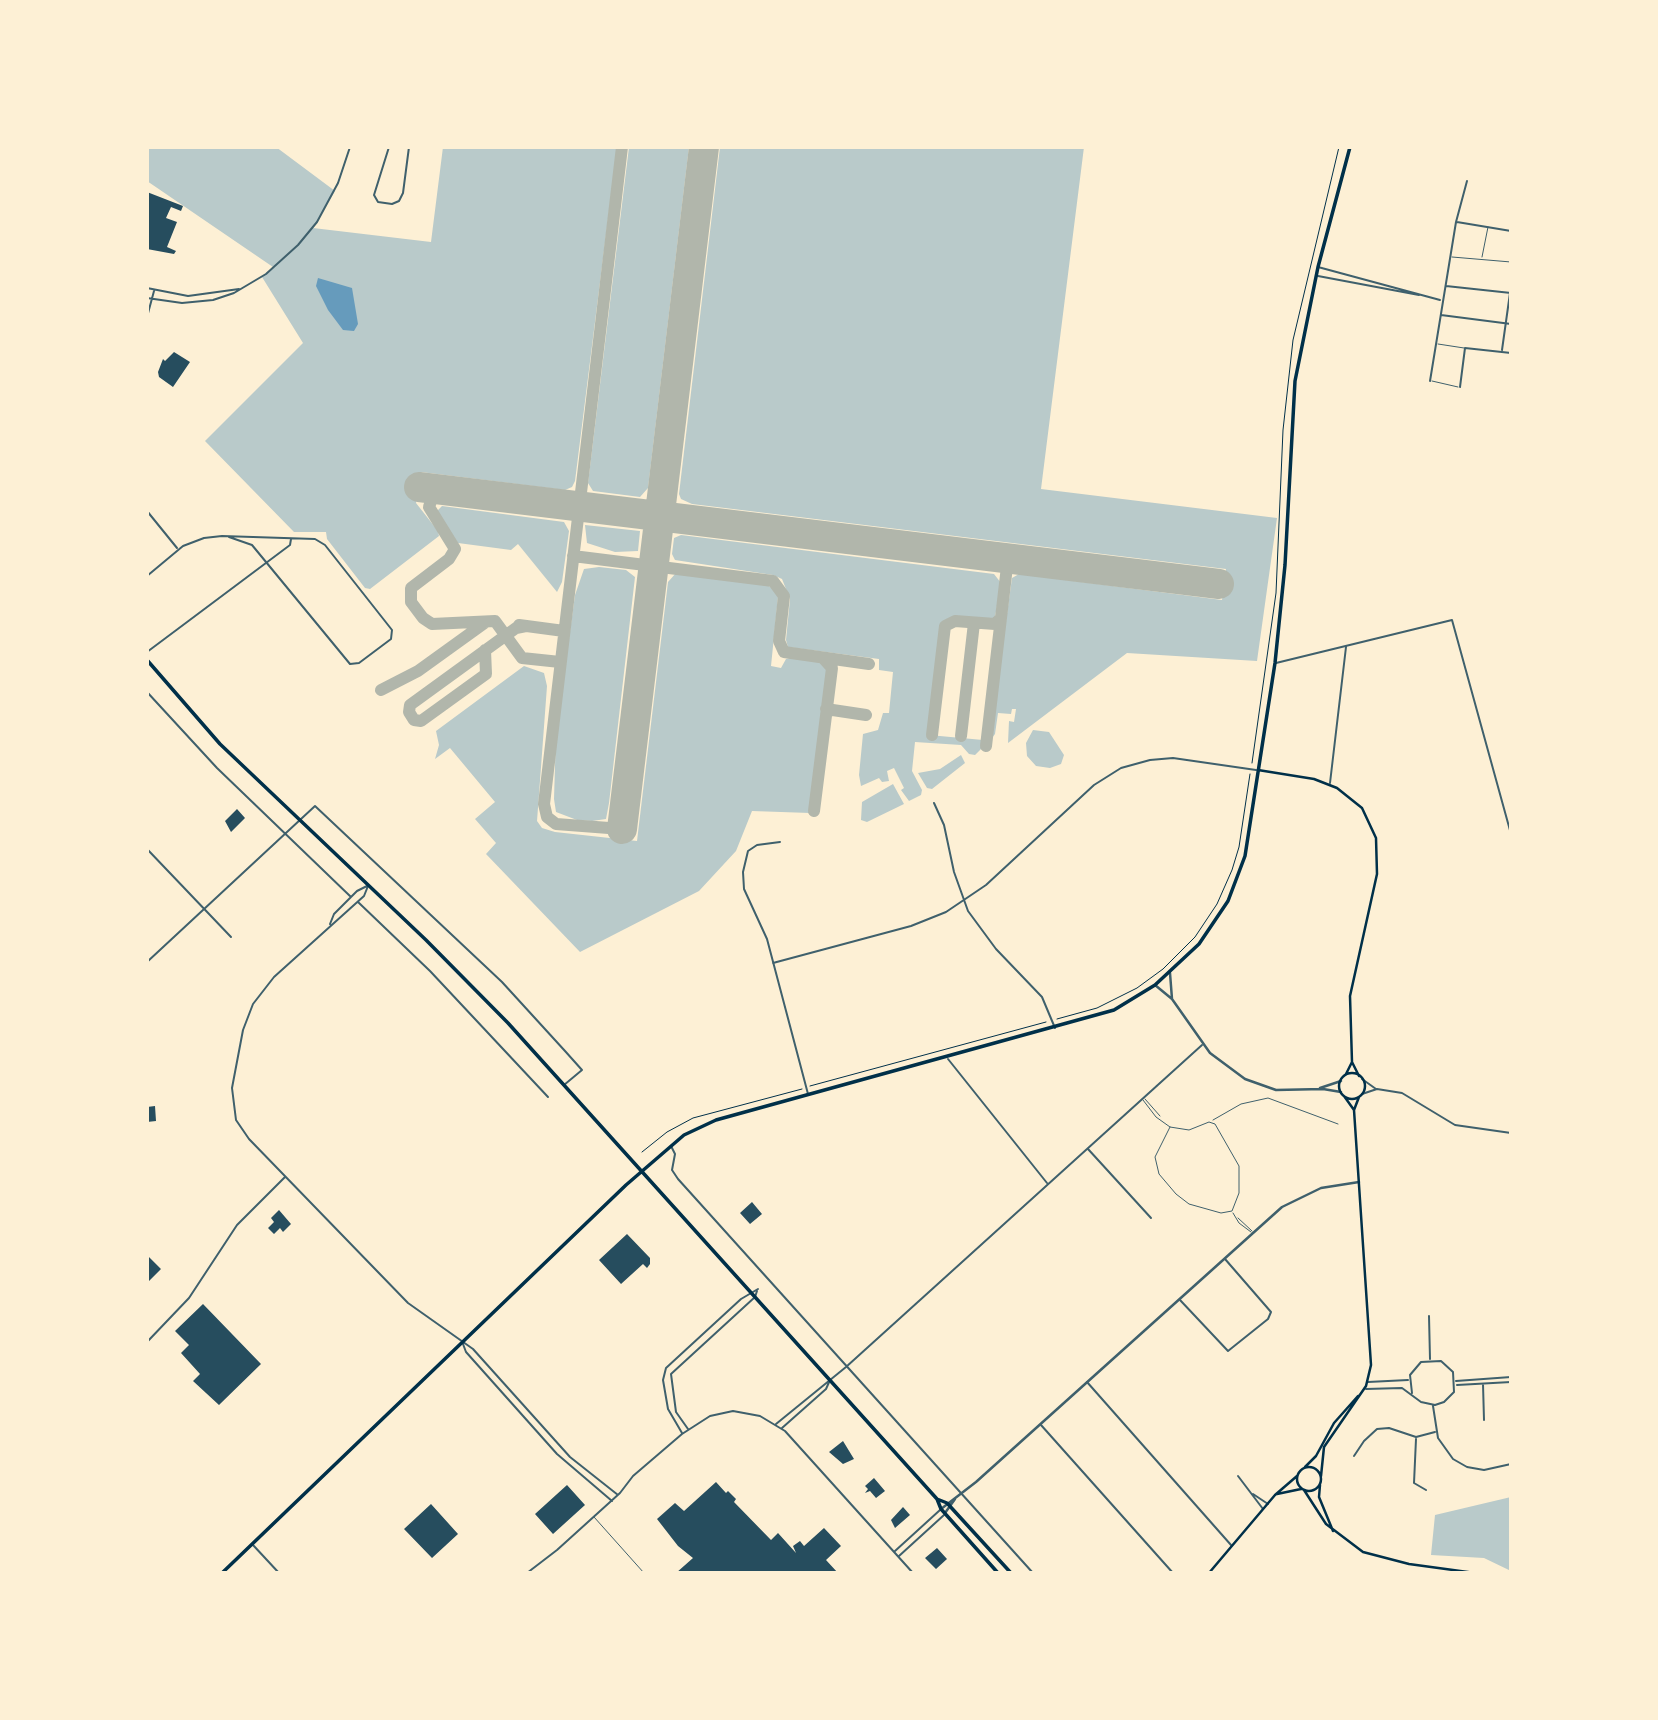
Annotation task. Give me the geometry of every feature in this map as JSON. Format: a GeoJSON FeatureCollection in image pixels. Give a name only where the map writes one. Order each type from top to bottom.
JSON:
{"type":"FeatureCollection","features":[{"type":"Feature","properties":{"kind":"main road"},"geometry":{"type":"LineString","coordinates":[[222,1573],[642,1171],[684,1135],[716,1120],[1114,1010],[1155,985],[1199,944],[1228,901],[1245,856],[1275,663],[1285,565],[1295,381],[1318,267],[1350,147]]}},
{"type":"Feature","properties":{"kind":"main road"},"geometry":{"type":"LineString","coordinates":[[147,660],[204,728],[473,986],[937,1499],[945,1513],[999,1573]]}},
{"type":"Feature","properties":{"kind":"main road"},"geometry":{"type":"LineString","coordinates":[[1258,770],[1330,785],[1350,796],[1362,808],[1376,838],[1378,857],[1350,996],[1352,1062],[1365,1086],[1354,1110]]}},
{"type":"Feature","properties":{"kind":"main road"},"geometry":{"type":"LineString","coordinates":[[1333,1531],[1318,1497],[1324,1447],[1368,1382],[1371,1349],[1354,1110],[1343,1094],[1343,1079],[1352,1062]]}},
{"type":"Feature","properties":{"kind":"main road"},"geometry":{"type":"LineString","coordinates":[[1343,1079],[1351,1074],[1361,1077]]}},
{"type":"Feature","properties":{"kind":"main road"},"geometry":{"type":"LineString","coordinates":[[1343,1094],[1352,1099],[1361,1096]]}},
{"type":"Feature","properties":{"kind":"main road"},"geometry":{"type":"LineString","coordinates":[[1209,1573],[1268,1504],[1316,1456],[1334,1423],[1364,1390]]}},
{"type":"Feature","properties":{"kind":"main road"},"geometry":{"type":"LineString","coordinates":[[1305,1467],[1315,1468],[1321,1476]]}},
{"type":"Feature","properties":{"kind":"main road"},"geometry":{"type":"LineString","coordinates":[[1297,1476],[1303,1490],[1333,1531],[1363,1552],[1409,1564],[1475,1573]]}},
{"type":"Feature","properties":{"kind":"main road"},"geometry":{"type":"LineString","coordinates":[[1278,1494],[1316,1489],[1321,1482]]}},
{"type":"Feature","properties":{"kind":"main road"},"geometry":{"type":"LineString","coordinates":[[937,1499],[947,1503],[1011,1573]]}},
{"type":"Feature","properties":{"kind":"street"},"geometry":{"type":"LineString","coordinates":[[147,298],[201,302],[225,297],[274,268],[312,228],[338,183],[350,147]]}},
{"type":"Feature","properties":{"kind":"street"},"geometry":{"type":"LineString","coordinates":[[390,147],[374,195],[378,202],[392,204],[399,201],[403,193],[409,147]]}},
{"type":"Feature","properties":{"kind":"street"},"geometry":{"type":"LineString","coordinates":[[1430,381],[1441,301],[1467,181]]}},
{"type":"Feature","properties":{"kind":"street"},"geometry":{"type":"LineString","coordinates":[[1456,222],[1511,231]]}},
{"type":"Feature","properties":{"kind":"street"},"geometry":{"type":"LineString","coordinates":[[1318,267],[1441,301]]}},
{"type":"Feature","properties":{"kind":"street"},"geometry":{"type":"LineString","coordinates":[[1316,276],[1420,295]]}},
{"type":"Feature","properties":{"kind":"street"},"geometry":{"type":"LineString","coordinates":[[1445,286],[1510,293],[1502,352]]}},
{"type":"Feature","properties":{"kind":"street"},"geometry":{"type":"LineString","coordinates":[[147,288],[196,296],[239,289]]}},
{"type":"Feature","properties":{"kind":"street"},"geometry":{"type":"LineString","coordinates":[[147,317],[155,290]]}},
{"type":"Feature","properties":{"kind":"street"},"geometry":{"type":"LineString","coordinates":[[1440,315],[1511,324]]}},
{"type":"Feature","properties":{"kind":"street"},"geometry":{"type":"LineString","coordinates":[[1460,387],[1465,348],[1511,354]]}},
{"type":"Feature","properties":{"kind":"street"},"geometry":{"type":"LineString","coordinates":[[148,512],[179,550]]}},
{"type":"Feature","properties":{"kind":"street"},"geometry":{"type":"LineString","coordinates":[[147,576],[179,550],[204,538],[229,537],[292,538],[321,542],[392,630],[391,639],[359,663],[350,664],[252,545],[229,537]]}},
{"type":"Feature","properties":{"kind":"street"},"geometry":{"type":"LineString","coordinates":[[147,652],[290,545],[292,538]]}},
{"type":"Feature","properties":{"kind":"street"},"geometry":{"type":"LineString","coordinates":[[1275,663],[1452,620],[1511,834]]}},
{"type":"Feature","properties":{"kind":"street"},"geometry":{"type":"LineString","coordinates":[[1330,785],[1346,646]]}},
{"type":"Feature","properties":{"kind":"street"},"geometry":{"type":"LineString","coordinates":[[147,692],[284,834],[351,897]]}},
{"type":"Feature","properties":{"kind":"street"},"geometry":{"type":"LineString","coordinates":[[773,963],[912,926],[939,916],[964,901],[1094,785],[1114,771],[1165,758],[1258,770]]}},
{"type":"Feature","properties":{"kind":"street"},"geometry":{"type":"LineString","coordinates":[[934,803],[944,825],[964,901],[987,939],[1042,997],[1055,1028]]}},
{"type":"Feature","properties":{"kind":"street"},"geometry":{"type":"LineString","coordinates":[[147,962],[315,806],[502,982],[582,1070],[564,1085]]}},
{"type":"Feature","properties":{"kind":"street"},"geometry":{"type":"LineString","coordinates":[[780,842],[750,848],[743,872],[745,895],[762,927],[809,1095]]}},
{"type":"Feature","properties":{"kind":"street"},"geometry":{"type":"LineString","coordinates":[[147,849],[231,937]]}},
{"type":"Feature","properties":{"kind":"street"},"geometry":{"type":"LineString","coordinates":[[369,885],[351,897],[334,914],[329,925],[258,997],[246,1021],[233,1081],[232,1105],[240,1127],[408,1303],[445,1326],[462,1343],[473,1349],[570,1457],[618,1495]]}},
{"type":"Feature","properties":{"kind":"street"},"geometry":{"type":"LineString","coordinates":[[329,925],[340,920],[358,902],[369,885]]}},
{"type":"Feature","properties":{"kind":"street"},"geometry":{"type":"LineString","coordinates":[[358,902],[430,971],[548,1097]]}},
{"type":"Feature","properties":{"kind":"street"},"geometry":{"type":"LineString","coordinates":[[1170,973],[1172,999]]}},
{"type":"Feature","properties":{"kind":"street"},"geometry":{"type":"LineString","coordinates":[[1155,985],[1172,999],[1202,1045],[1224,1065],[1257,1085],[1282,1091],[1314,1089],[1343,1094]]}},
{"type":"Feature","properties":{"kind":"street"},"geometry":{"type":"LineString","coordinates":[[776,1424],[846,1367],[1202,1045]]}},
{"type":"Feature","properties":{"kind":"street"},"geometry":{"type":"LineString","coordinates":[[947,1057],[1047,1184]]}},
{"type":"Feature","properties":{"kind":"street"},"geometry":{"type":"LineString","coordinates":[[1361,1077],[1377,1090]]}},
{"type":"Feature","properties":{"kind":"street"},"geometry":{"type":"LineString","coordinates":[[1314,1089],[1343,1079]]}},
{"type":"Feature","properties":{"kind":"street"},"geometry":{"type":"LineString","coordinates":[[1361,1096],[1377,1090],[1402,1093],[1455,1125],[1511,1133]]}},
{"type":"Feature","properties":{"kind":"street"},"geometry":{"type":"LineString","coordinates":[[670,1145],[675,1154],[672,1166],[674,1174],[1033,1573]]}},
{"type":"Feature","properties":{"kind":"street"},"geometry":{"type":"LineString","coordinates":[[1088,1148],[1151,1218]]}},
{"type":"Feature","properties":{"kind":"street"},"geometry":{"type":"LineString","coordinates":[[147,1342],[189,1297],[237,1225],[286,1177]]}},
{"type":"Feature","properties":{"kind":"street"},"geometry":{"type":"LineString","coordinates":[[899,1557],[951,1508],[962,1493],[1282,1208],[1307,1193],[1331,1185],[1359,1182]]}},
{"type":"Feature","properties":{"kind":"street"},"geometry":{"type":"LineString","coordinates":[[1180,1299],[1228,1352],[1268,1319],[1272,1312],[1224,1258]]}},
{"type":"Feature","properties":{"kind":"street"},"geometry":{"type":"LineString","coordinates":[[682,1434],[668,1409],[663,1380],[666,1368],[750,1292]]}},
{"type":"Feature","properties":{"kind":"street"},"geometry":{"type":"LineString","coordinates":[[688,1430],[675,1408],[671,1374],[755,1297]]}},
{"type":"Feature","properties":{"kind":"street"},"geometry":{"type":"LineString","coordinates":[[1429,1315],[1430,1360]]}},
{"type":"Feature","properties":{"kind":"street"},"geometry":{"type":"LineString","coordinates":[[462,1343],[466,1352],[557,1454],[612,1501]]}},
{"type":"Feature","properties":{"kind":"street"},"geometry":{"type":"LineString","coordinates":[[1364,1390],[1400,1388],[1412,1393],[1421,1402],[1433,1405],[1449,1398],[1456,1381],[1448,1366],[1430,1360],[1417,1365],[1409,1380],[1412,1393]]}},
{"type":"Feature","properties":{"kind":"street"},"geometry":{"type":"LineString","coordinates":[[1456,1381],[1511,1377]]}},
{"type":"Feature","properties":{"kind":"street"},"geometry":{"type":"LineString","coordinates":[[1483,1379],[1484,1420]]}},
{"type":"Feature","properties":{"kind":"street"},"geometry":{"type":"LineString","coordinates":[[782,1428],[826,1389],[830,1380]]}},
{"type":"Feature","properties":{"kind":"street"},"geometry":{"type":"LineString","coordinates":[[1368,1382],[1409,1380]]}},
{"type":"Feature","properties":{"kind":"street"},"geometry":{"type":"LineString","coordinates":[[1087,1382],[1232,1546]]}},
{"type":"Feature","properties":{"kind":"street"},"geometry":{"type":"LineString","coordinates":[[1456,1385],[1511,1382]]}},
{"type":"Feature","properties":{"kind":"street"},"geometry":{"type":"LineString","coordinates":[[1433,1405],[1436,1432],[1446,1451],[1462,1465],[1484,1470],[1511,1464]]}},
{"type":"Feature","properties":{"kind":"street"},"geometry":{"type":"LineString","coordinates":[[527,1573],[612,1501],[630,1479],[682,1434],[710,1416],[727,1412],[755,1414],[782,1428],[913,1573]]}},
{"type":"Feature","properties":{"kind":"street"},"geometry":{"type":"LineString","coordinates":[[1040,1424],[1173,1573]]}},
{"type":"Feature","properties":{"kind":"street"},"geometry":{"type":"LineString","coordinates":[[1354,1456],[1364,1441],[1377,1429],[1389,1428],[1416,1437],[1436,1432]]}},
{"type":"Feature","properties":{"kind":"street"},"geometry":{"type":"LineString","coordinates":[[1416,1437],[1414,1483],[1426,1490]]}},
{"type":"Feature","properties":{"kind":"street"},"geometry":{"type":"LineString","coordinates":[[1238,1476],[1264,1509]]}},
{"type":"Feature","properties":{"kind":"street"},"geometry":{"type":"LineString","coordinates":[[1252,1493],[1268,1504]]}},
{"type":"Feature","properties":{"kind":"street"},"geometry":{"type":"LineString","coordinates":[[894,1551],[941,1508],[956,1499]]}},
{"type":"Feature","properties":{"kind":"street"},"geometry":{"type":"LineString","coordinates":[[252,1545],[279,1573]]}},
{"type":"Feature","properties":{"kind":"lane"},"geometry":{"type":"LineString","coordinates":[[1481,259],[1488,227]]}},
{"type":"Feature","properties":{"kind":"lane"},"geometry":{"type":"LineString","coordinates":[[1450,257],[1511,262]]}},
{"type":"Feature","properties":{"kind":"lane"},"geometry":{"type":"LineString","coordinates":[[1435,344],[1465,348]]}},
{"type":"Feature","properties":{"kind":"lane"},"geometry":{"type":"LineString","coordinates":[[1430,381],[1460,387]]}},
{"type":"Feature","properties":{"kind":"lane"},"geometry":{"type":"LineString","coordinates":[[1143,1098],[1160,1113],[1160,1118]]}},
{"type":"Feature","properties":{"kind":"lane"},"geometry":{"type":"LineString","coordinates":[[1143,1098],[1170,1127],[1189,1130],[1212,1122],[1218,1115],[1241,1104],[1268,1098],[1338,1124]]}},
{"type":"Feature","properties":{"kind":"lane"},"geometry":{"type":"LineString","coordinates":[[1212,1122],[1228,1143],[1239,1166],[1239,1193],[1232,1211]]}},
{"type":"Feature","properties":{"kind":"lane"},"geometry":{"type":"LineString","coordinates":[[1170,1127],[1155,1157],[1159,1174],[1176,1194],[1189,1204],[1221,1213],[1232,1211]]}},
{"type":"Feature","properties":{"kind":"lane"},"geometry":{"type":"LineString","coordinates":[[1232,1211],[1252,1233]]}},
{"type":"Feature","properties":{"kind":"lane"},"geometry":{"type":"LineString","coordinates":[[594,1517],[644,1573]]}},
{"type":"Feature","properties":{"kind":"path"},"geometry":{"type":"LineString","coordinates":[[642,1152],[667,1132],[693,1118],[1097,1008],[1137,988],[1163,969],[1195,937],[1217,904],[1239,847],[1276,593],[1283,430],[1293,340],[1339,147]]}},
{"type":"Feature","properties":{"kind":"shaded area"},"geometry":{"type":"Polygon","coordinates":[[[147,147],[276,147],[335,191],[313,228],[431,242],[443,147],[617,147],[575,481],[572,487],[565,490],[421,472],[416,503],[439,536],[370,589],[365,588],[327,539],[326,532],[294,532],[205,441],[303,343],[262,277],[273,267],[147,181],[147,147]]]}},
{"type":"Feature","properties":{"kind":"shaded area"},"geometry":{"type":"Polygon","coordinates":[[[629,147],[689,147],[648,488],[640,497],[593,491],[588,483],[629,147]]]}},
{"type":"Feature","properties":{"kind":"shaded area"},"geometry":{"type":"Polygon","coordinates":[[[720,147],[1084,147],[1041,489],[1277,518],[1257,661],[1127,653],[1008,743],[1009,721],[1014,722],[1016,709],[1012,709],[1011,714],[998,713],[995,734],[989,742],[1012,578],[1019,574],[1222,600],[1226,569],[692,504],[681,499],[679,494],[720,147]]]}},
{"type":"Feature","properties":{"kind":"shaded area"},"geometry":{"type":"Polygon","coordinates":[[[442,506],[564,522],[569,531],[562,582],[557,592],[518,544],[511,550],[458,543],[436,512],[442,506]]]}},
{"type":"Feature","properties":{"kind":"shaded area"},"geometry":{"type":"Polygon","coordinates":[[[585,525],[640,531],[638,551],[615,552],[587,543],[585,525]]]}},
{"type":"Feature","properties":{"kind":"shaded area"},"geometry":{"type":"Polygon","coordinates":[[[681,535],[994,574],[1001,583],[995,617],[991,622],[945,620],[929,735],[983,740],[981,749],[975,755],[969,754],[961,745],[915,742],[912,771],[922,790],[921,795],[909,801],[901,790],[904,788],[894,768],[887,771],[889,781],[882,782],[879,778],[861,786],[859,775],[863,734],[878,730],[883,713],[889,713],[893,672],[879,670],[879,659],[788,647],[786,640],[790,599],[782,579],[773,575],[675,560],[672,554],[674,538],[681,535]]]}},
{"type":"Feature","properties":{"kind":"shaded area"},"geometry":{"type":"Polygon","coordinates":[[[599,567],[626,570],[635,577],[609,803],[606,819],[592,821],[577,820],[556,812],[554,799],[556,733],[575,595],[584,569],[599,567]]]}},
{"type":"Feature","properties":{"kind":"shaded area"},"geometry":{"type":"Polygon","coordinates":[[[676,573],[767,585],[774,589],[778,597],[771,666],[781,668],[786,659],[794,657],[817,660],[827,669],[810,813],[752,811],[736,851],[699,891],[580,952],[486,854],[496,843],[475,819],[495,802],[450,748],[435,759],[439,745],[436,731],[524,666],[544,673],[547,686],[537,821],[542,828],[555,832],[637,841],[668,582],[676,573]]]}},
{"type":"Feature","properties":{"kind":"shaded area"},"geometry":{"type":"Polygon","coordinates":[[[1033,730],[1049,732],[1064,755],[1061,764],[1050,768],[1036,766],[1027,756],[1026,743],[1033,730]]]}},
{"type":"Feature","properties":{"kind":"shaded area"},"geometry":{"type":"Polygon","coordinates":[[[961,755],[965,763],[932,789],[927,788],[918,773],[940,769],[961,755]]]}},
{"type":"Feature","properties":{"kind":"shaded area"},"geometry":{"type":"Polygon","coordinates":[[[893,784],[904,804],[867,822],[861,820],[862,802],[893,784]]]}},
{"type":"Feature","properties":{"kind":"shaded area"},"geometry":{"type":"Polygon","coordinates":[[[1511,1497],[1511,1571],[1484,1558],[1431,1555],[1435,1515],[1511,1497]]]}},
{"type":"Feature","properties":{"kind":"water"},"geometry":{"type":"Polygon","coordinates":[[[318,278],[352,288],[358,324],[354,331],[343,330],[328,310],[316,286],[318,278]]]}},
{"type":"Feature","properties":{"kind":"building"},"geometry":{"type":"Polygon","coordinates":[[[147,192],[183,206],[181,211],[171,207],[166,218],[177,222],[167,247],[176,251],[174,254],[147,249],[147,192]]]}},
{"type":"Feature","properties":{"kind":"building"},"geometry":{"type":"Polygon","coordinates":[[[174,352],[190,362],[173,387],[159,377],[158,372],[163,359],[165,361],[174,352]]]}},
{"type":"Feature","properties":{"kind":"building"},"geometry":{"type":"Polygon","coordinates":[[[237,809],[245,818],[231,832],[225,821],[237,809]]]}},
{"type":"Feature","properties":{"kind":"building"},"geometry":{"type":"Polygon","coordinates":[[[155,1106],[156,1121],[147,1122],[147,1107],[155,1106]]]}},
{"type":"Feature","properties":{"kind":"building"},"geometry":{"type":"Polygon","coordinates":[[[752,1202],[762,1214],[750,1224],[740,1213],[752,1202]]]}},
{"type":"Feature","properties":{"kind":"building"},"geometry":{"type":"Polygon","coordinates":[[[279,1210],[291,1224],[283,1232],[280,1228],[274,1234],[268,1228],[274,1222],[271,1218],[279,1210]]]}},
{"type":"Feature","properties":{"kind":"building"},"geometry":{"type":"Polygon","coordinates":[[[627,1234],[650,1258],[650,1264],[647,1268],[643,1264],[621,1284],[599,1260],[627,1234]]]}},
{"type":"Feature","properties":{"kind":"building"},"geometry":{"type":"Polygon","coordinates":[[[147,1255],[161,1269],[147,1283],[147,1255]]]}},
{"type":"Feature","properties":{"kind":"building"},"geometry":{"type":"Polygon","coordinates":[[[203,1304],[261,1364],[219,1405],[193,1381],[200,1374],[181,1353],[189,1345],[175,1331],[203,1304]]]}},
{"type":"Feature","properties":{"kind":"building"},"geometry":{"type":"Polygon","coordinates":[[[843,1441],[854,1459],[843,1464],[829,1452],[843,1441]]]}},
{"type":"Feature","properties":{"kind":"building"},"geometry":{"type":"Polygon","coordinates":[[[874,1478],[885,1491],[876,1498],[870,1491],[865,1493],[868,1489],[865,1486],[874,1478]]]}},
{"type":"Feature","properties":{"kind":"building"},"geometry":{"type":"Polygon","coordinates":[[[716,1482],[736,1499],[734,1502],[771,1540],[778,1533],[796,1553],[793,1546],[800,1541],[804,1546],[824,1528],[841,1546],[826,1560],[838,1573],[676,1573],[693,1558],[678,1546],[657,1519],[675,1503],[684,1511],[716,1482]]]}},
{"type":"Feature","properties":{"kind":"building"},"geometry":{"type":"Polygon","coordinates":[[[567,1485],[585,1505],[553,1534],[535,1514],[567,1485]]]}},
{"type":"Feature","properties":{"kind":"building"},"geometry":{"type":"Polygon","coordinates":[[[431,1504],[458,1534],[432,1558],[404,1529],[431,1504]]]}},
{"type":"Feature","properties":{"kind":"building"},"geometry":{"type":"Polygon","coordinates":[[[903,1507],[910,1515],[895,1528],[891,1520],[903,1507]]]}},
{"type":"Feature","properties":{"kind":"building"},"geometry":{"type":"Polygon","coordinates":[[[937,1548],[947,1559],[936,1569],[925,1558],[937,1548]]]}},
{"type":"Feature","properties":{"kind":"taxiway"},"geometry":{"type":"LineString","coordinates":[[622,147],[544,804],[547,817],[556,824],[622,829]]}},
{"type":"Feature","properties":{"kind":"taxiway"},"geometry":{"type":"LineString","coordinates":[[448,490],[433,495],[429,507],[455,549],[449,559],[411,588],[411,602],[423,618],[432,624],[495,621],[522,658],[560,662]]}},
{"type":"Feature","properties":{"kind":"taxiway"},"geometry":{"type":"LineString","coordinates":[[573,556],[773,581],[784,596],[779,641],[784,652],[869,664]]}},
{"type":"Feature","properties":{"kind":"taxiway"},"geometry":{"type":"LineString","coordinates":[[986,746],[1008,558]]}},
{"type":"Feature","properties":{"kind":"taxiway"},"geometry":{"type":"LineString","coordinates":[[932,735],[945,626],[955,621],[995,624],[1001,618]]}},
{"type":"Feature","properties":{"kind":"taxiway"},"geometry":{"type":"LineString","coordinates":[[381,690],[418,671],[486,622]]}},
{"type":"Feature","properties":{"kind":"taxiway"},"geometry":{"type":"LineString","coordinates":[[961,736],[974,623]]}},
{"type":"Feature","properties":{"kind":"taxiway"},"geometry":{"type":"LineString","coordinates":[[519,625],[564,631]]}},
{"type":"Feature","properties":{"kind":"taxiway"},"geometry":{"type":"LineString","coordinates":[[485,650],[486,674],[421,721],[414,720],[409,712],[410,705],[516,628],[526,626]]}},
{"type":"Feature","properties":{"kind":"taxiway"},"geometry":{"type":"LineString","coordinates":[[814,811],[832,668],[823,658]]}},
{"type":"Feature","properties":{"kind":"taxiway"},"geometry":{"type":"LineString","coordinates":[[826,709],[866,715]]}},
{"type":"Feature","properties":{"kind":"runway"},"geometry":{"type":"LineString","coordinates":[[622,829],[704,147]]}},
{"type":"Feature","properties":{"kind":"runway"},"geometry":{"type":"LineString","coordinates":[[419,487],[1219,584]]}}]}
